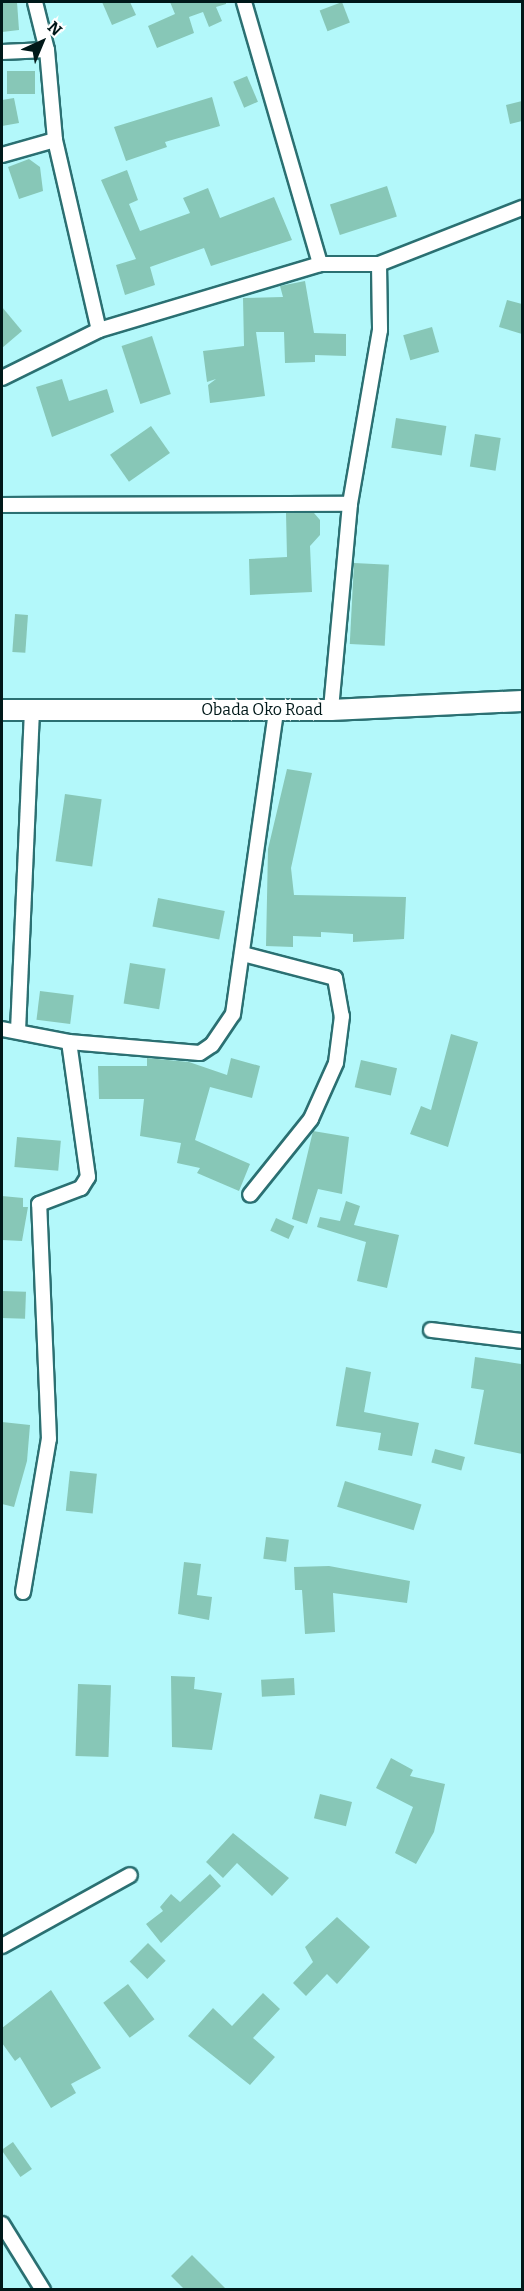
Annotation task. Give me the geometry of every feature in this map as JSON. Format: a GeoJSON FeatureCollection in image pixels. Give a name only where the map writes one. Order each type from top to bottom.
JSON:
{"type":"FeatureCollection","features":[{"type":"Feature","properties":{"kind":"main road","name":"Obada Oko Road"},"geometry":{"type":"LineString","coordinates":[[2,710],[331,710],[522,701]]}},
{"type":"Feature","properties":{"kind":"street"},"geometry":{"type":"LineString","coordinates":[[35,2],[47,50],[55,140],[99,330]]}},
{"type":"Feature","properties":{"kind":"street"},"geometry":{"type":"LineString","coordinates":[[244,2],[320,264]]}},
{"type":"Feature","properties":{"kind":"street"},"geometry":{"type":"LineString","coordinates":[[2,52],[47,50]]}},
{"type":"Feature","properties":{"kind":"street"},"geometry":{"type":"LineString","coordinates":[[2,155],[55,140]]}},
{"type":"Feature","properties":{"kind":"street"},"geometry":{"type":"LineString","coordinates":[[2,378],[99,330],[320,264],[380,264],[522,208]]}},
{"type":"Feature","properties":{"kind":"street"},"geometry":{"type":"LineString","coordinates":[[331,710],[350,504],[380,330],[380,264]]}},
{"type":"Feature","properties":{"kind":"street"},"geometry":{"type":"LineString","coordinates":[[2,506],[350,504]]}},
{"type":"Feature","properties":{"kind":"street"},"geometry":{"type":"LineString","coordinates":[[18,1031],[32,710]]}},
{"type":"Feature","properties":{"kind":"street"},"geometry":{"type":"LineString","coordinates":[[2,1029],[69,1042],[200,1053],[212,1045],[232,1014],[243,954],[276,710]]}},
{"type":"Feature","properties":{"kind":"street"},"geometry":{"type":"LineString","coordinates":[[243,954],[335,978],[342,1016],[336,1063],[311,1119],[250,1195]]}},
{"type":"Feature","properties":{"kind":"street"},"geometry":{"type":"LineString","coordinates":[[23,1592],[49,1440],[39,1204],[81,1188],[88,1177],[69,1042]]}},
{"type":"Feature","properties":{"kind":"street"},"geometry":{"type":"LineString","coordinates":[[431,1330],[522,1341]]}},
{"type":"Feature","properties":{"kind":"street"},"geometry":{"type":"LineString","coordinates":[[2,1946],[130,1875]]}},
{"type":"Feature","properties":{"kind":"street"},"geometry":{"type":"LineString","coordinates":[[2,2224],[43,2289]]}},
{"type":"Feature","properties":{"kind":"building"},"geometry":{"type":"Polygon","coordinates":[[[2,2],[17,2],[19,30],[2,32],[2,2]]]}},
{"type":"Feature","properties":{"kind":"building"},"geometry":{"type":"Polygon","coordinates":[[[102,2],[130,2],[136,15],[112,25],[102,2]]]}},
{"type":"Feature","properties":{"kind":"building"},"geometry":{"type":"Polygon","coordinates":[[[170,2],[226,2],[226,4],[216,7],[222,21],[209,27],[203,12],[189,17],[194,33],[157,48],[148,26],[175,14],[170,2]]]}},
{"type":"Feature","properties":{"kind":"building"},"geometry":{"type":"Polygon","coordinates":[[[342,2],[350,23],[327,31],[320,11],[342,2]]]}},
{"type":"Feature","properties":{"kind":"building"},"geometry":{"type":"Polygon","coordinates":[[[7,71],[35,71],[35,94],[7,94],[7,71]]]}},
{"type":"Feature","properties":{"kind":"building"},"geometry":{"type":"Polygon","coordinates":[[[247,76],[258,102],[244,108],[233,82],[247,76]]]}},
{"type":"Feature","properties":{"kind":"building"},"geometry":{"type":"Polygon","coordinates":[[[212,97],[220,126],[165,142],[167,147],[126,161],[114,127],[212,97]]]}},
{"type":"Feature","properties":{"kind":"building"},"geometry":{"type":"Polygon","coordinates":[[[14,98],[19,123],[2,126],[2,100],[14,98]]]}},
{"type":"Feature","properties":{"kind":"building"},"geometry":{"type":"Polygon","coordinates":[[[522,101],[522,121],[510,124],[506,105],[522,101]]]}},
{"type":"Feature","properties":{"kind":"building"},"geometry":{"type":"Polygon","coordinates":[[[29,159],[40,167],[43,191],[19,199],[8,167],[29,159]]]}},
{"type":"Feature","properties":{"kind":"building"},"geometry":{"type":"Polygon","coordinates":[[[127,170],[138,200],[129,204],[140,231],[190,213],[183,198],[208,188],[220,218],[274,197],[292,240],[211,266],[204,248],[150,267],[155,285],[125,295],[116,265],[136,259],[101,180],[127,170]]]}},
{"type":"Feature","properties":{"kind":"building"},"geometry":{"type":"Polygon","coordinates":[[[387,186],[397,216],[340,235],[330,205],[387,186]]]}},
{"type":"Feature","properties":{"kind":"building"},"geometry":{"type":"Polygon","coordinates":[[[305,281],[314,333],[346,334],[346,356],[315,355],[315,362],[285,363],[284,332],[256,332],[265,396],[210,403],[208,385],[216,379],[207,382],[203,351],[244,346],[243,298],[283,297],[280,286],[305,281]]]}},
{"type":"Feature","properties":{"kind":"building"},"geometry":{"type":"Polygon","coordinates":[[[507,300],[522,304],[522,334],[499,327],[507,300]]]}},
{"type":"Feature","properties":{"kind":"building"},"geometry":{"type":"Polygon","coordinates":[[[2,307],[22,331],[2,348],[2,307]]]}},
{"type":"Feature","properties":{"kind":"building"},"geometry":{"type":"Polygon","coordinates":[[[432,327],[439,352],[410,360],[403,335],[432,327]]]}},
{"type":"Feature","properties":{"kind":"building"},"geometry":{"type":"Polygon","coordinates":[[[152,336],[171,394],[140,404],[122,346],[152,336]]]}},
{"type":"Feature","properties":{"kind":"building"},"geometry":{"type":"Polygon","coordinates":[[[62,379],[69,401],[107,389],[114,412],[52,437],[36,387],[62,379]]]}},
{"type":"Feature","properties":{"kind":"building"},"geometry":{"type":"Polygon","coordinates":[[[396,418],[446,426],[442,456],[391,448],[396,418]]]}},
{"type":"Feature","properties":{"kind":"building"},"geometry":{"type":"Polygon","coordinates":[[[151,426],[170,453],[129,482],[110,455],[151,426]]]}},
{"type":"Feature","properties":{"kind":"building"},"geometry":{"type":"Polygon","coordinates":[[[475,434],[501,438],[496,471],[470,467],[475,434]]]}},
{"type":"Feature","properties":{"kind":"building"},"geometry":{"type":"Polygon","coordinates":[[[286,513],[314,513],[320,520],[320,535],[310,546],[312,592],[250,595],[249,559],[287,557],[286,513]]]}},
{"type":"Feature","properties":{"kind":"building"},"geometry":{"type":"Polygon","coordinates":[[[354,563],[389,565],[385,646],[350,644],[354,563]]]}},
{"type":"Feature","properties":{"kind":"building"},"geometry":{"type":"Polygon","coordinates":[[[15,614],[28,615],[25,653],[12,652],[15,614]]]}},
{"type":"Feature","properties":{"kind":"building"},"geometry":{"type":"Polygon","coordinates":[[[287,769],[312,773],[291,868],[294,895],[406,897],[404,939],[353,942],[353,934],[321,932],[321,937],[293,936],[293,947],[266,946],[268,849],[287,769]]]}},
{"type":"Feature","properties":{"kind":"building"},"geometry":{"type":"Polygon","coordinates":[[[65,794],[102,799],[92,866],[56,861],[65,794]]]}},
{"type":"Feature","properties":{"kind":"building"},"geometry":{"type":"Polygon","coordinates":[[[158,898],[225,911],[219,939],[152,926],[158,898]]]}},
{"type":"Feature","properties":{"kind":"building"},"geometry":{"type":"Polygon","coordinates":[[[130,963],[166,969],[159,1009],[124,1003],[130,963]]]}},
{"type":"Feature","properties":{"kind":"building"},"geometry":{"type":"Polygon","coordinates":[[[40,991],[74,995],[70,1024],[36,1020],[40,991]]]}},
{"type":"Feature","properties":{"kind":"building"},"geometry":{"type":"Polygon","coordinates":[[[451,1034],[478,1042],[448,1147],[410,1134],[421,1106],[431,1110],[451,1034]]]}},
{"type":"Feature","properties":{"kind":"building"},"geometry":{"type":"Polygon","coordinates":[[[147,1058],[189,1062],[227,1075],[231,1058],[260,1066],[252,1098],[210,1087],[195,1140],[250,1164],[239,1191],[197,1173],[200,1168],[177,1163],[181,1143],[140,1136],[144,1099],[99,1099],[98,1066],[147,1066],[147,1058]]]}},
{"type":"Feature","properties":{"kind":"building"},"geometry":{"type":"Polygon","coordinates":[[[361,1060],[397,1068],[391,1096],[355,1087],[361,1060]]]}},
{"type":"Feature","properties":{"kind":"building"},"geometry":{"type":"Polygon","coordinates":[[[313,1131],[349,1137],[342,1194],[318,1189],[307,1224],[292,1219],[313,1131]]]}},
{"type":"Feature","properties":{"kind":"building"},"geometry":{"type":"Polygon","coordinates":[[[17,1137],[61,1141],[58,1171],[14,1167],[17,1137]]]}},
{"type":"Feature","properties":{"kind":"building"},"geometry":{"type":"Polygon","coordinates":[[[2,1196],[23,1198],[23,1207],[28,1207],[22,1241],[2,1240],[2,1196]]]}},
{"type":"Feature","properties":{"kind":"building"},"geometry":{"type":"Polygon","coordinates":[[[346,1201],[360,1206],[354,1225],[399,1235],[387,1288],[357,1281],[366,1242],[317,1227],[320,1217],[340,1221],[346,1201]]]}},
{"type":"Feature","properties":{"kind":"building"},"geometry":{"type":"Polygon","coordinates":[[[276,1218],[294,1226],[289,1239],[270,1231],[276,1218]]]}},
{"type":"Feature","properties":{"kind":"building"},"geometry":{"type":"Polygon","coordinates":[[[2,1291],[26,1292],[25,1319],[2,1318],[2,1291]]]}},
{"type":"Feature","properties":{"kind":"building"},"geometry":{"type":"Polygon","coordinates":[[[475,1357],[521,1364],[522,1454],[474,1444],[484,1390],[471,1388],[475,1357]]]}},
{"type":"Feature","properties":{"kind":"building"},"geometry":{"type":"Polygon","coordinates":[[[346,1367],[371,1372],[364,1412],[419,1423],[412,1456],[378,1450],[381,1433],[336,1426],[346,1367]]]}},
{"type":"Feature","properties":{"kind":"building"},"geometry":{"type":"Polygon","coordinates":[[[2,1422],[30,1425],[27,1461],[14,1507],[2,1504],[2,1422]]]}},
{"type":"Feature","properties":{"kind":"building"},"geometry":{"type":"Polygon","coordinates":[[[435,1449],[465,1457],[461,1471],[431,1463],[435,1449]]]}},
{"type":"Feature","properties":{"kind":"building"},"geometry":{"type":"Polygon","coordinates":[[[70,1471],[97,1474],[93,1514],[66,1511],[70,1471]]]}},
{"type":"Feature","properties":{"kind":"building"},"geometry":{"type":"Polygon","coordinates":[[[345,1481],[422,1504],[414,1530],[337,1507],[345,1481]]]}},
{"type":"Feature","properties":{"kind":"building"},"geometry":{"type":"Polygon","coordinates":[[[266,1537],[289,1540],[286,1562],[263,1559],[266,1537]]]}},
{"type":"Feature","properties":{"kind":"building"},"geometry":{"type":"Polygon","coordinates":[[[184,1562],[201,1564],[197,1595],[212,1597],[209,1620],[178,1614],[184,1562]]]}},
{"type":"Feature","properties":{"kind":"building"},"geometry":{"type":"Polygon","coordinates":[[[329,1566],[410,1581],[407,1603],[333,1593],[335,1632],[305,1634],[302,1590],[295,1590],[294,1567],[329,1566]]]}},
{"type":"Feature","properties":{"kind":"building"},"geometry":{"type":"Polygon","coordinates":[[[171,1676],[195,1677],[194,1689],[222,1693],[212,1750],[172,1747],[171,1676]]]}},
{"type":"Feature","properties":{"kind":"building"},"geometry":{"type":"Polygon","coordinates":[[[294,1678],[295,1695],[262,1697],[261,1680],[294,1678]]]}},
{"type":"Feature","properties":{"kind":"building"},"geometry":{"type":"Polygon","coordinates":[[[78,1684],[111,1685],[108,1757],[75,1756],[78,1684]]]}},
{"type":"Feature","properties":{"kind":"building"},"geometry":{"type":"Polygon","coordinates":[[[391,1758],[413,1770],[410,1776],[445,1784],[434,1832],[416,1864],[395,1853],[413,1807],[376,1788],[391,1758]]]}},
{"type":"Feature","properties":{"kind":"building"},"geometry":{"type":"Polygon","coordinates":[[[320,1794],[352,1802],[346,1826],[314,1818],[320,1794]]]}},
{"type":"Feature","properties":{"kind":"building"},"geometry":{"type":"Polygon","coordinates":[[[233,1833],[289,1878],[272,1896],[237,1863],[223,1878],[206,1862],[233,1833]]]}},
{"type":"Feature","properties":{"kind":"building"},"geometry":{"type":"Polygon","coordinates":[[[210,1874],[221,1886],[161,1943],[146,1924],[163,1911],[160,1907],[171,1894],[180,1902],[210,1874]]]}},
{"type":"Feature","properties":{"kind":"building"},"geometry":{"type":"Polygon","coordinates":[[[337,1917],[370,1947],[337,1984],[327,1974],[306,1996],[293,1983],[313,1962],[305,1947],[337,1917]]]}},
{"type":"Feature","properties":{"kind":"building"},"geometry":{"type":"Polygon","coordinates":[[[148,1943],[166,1961],[147,1979],[130,1961],[148,1943]]]}},
{"type":"Feature","properties":{"kind":"building"},"geometry":{"type":"Polygon","coordinates":[[[128,1984],[154,2019],[130,2038],[103,2003],[128,1984]]]}},
{"type":"Feature","properties":{"kind":"building"},"geometry":{"type":"Polygon","coordinates":[[[51,1990],[101,2068],[71,2084],[76,2093],[51,2108],[20,2057],[15,2061],[2,2043],[2,2028],[51,1990]]]}},
{"type":"Feature","properties":{"kind":"building"},"geometry":{"type":"Polygon","coordinates":[[[263,1993],[280,2009],[253,2038],[275,2057],[250,2085],[188,2036],[213,2008],[232,2026],[263,1993]]]}},
{"type":"Feature","properties":{"kind":"building"},"geometry":{"type":"Polygon","coordinates":[[[13,2142],[32,2169],[20,2177],[2,2151],[13,2142]]]}},
{"type":"Feature","properties":{"kind":"building"},"geometry":{"type":"Polygon","coordinates":[[[192,2255],[226,2289],[184,2289],[171,2276],[192,2255]]]}}]}
